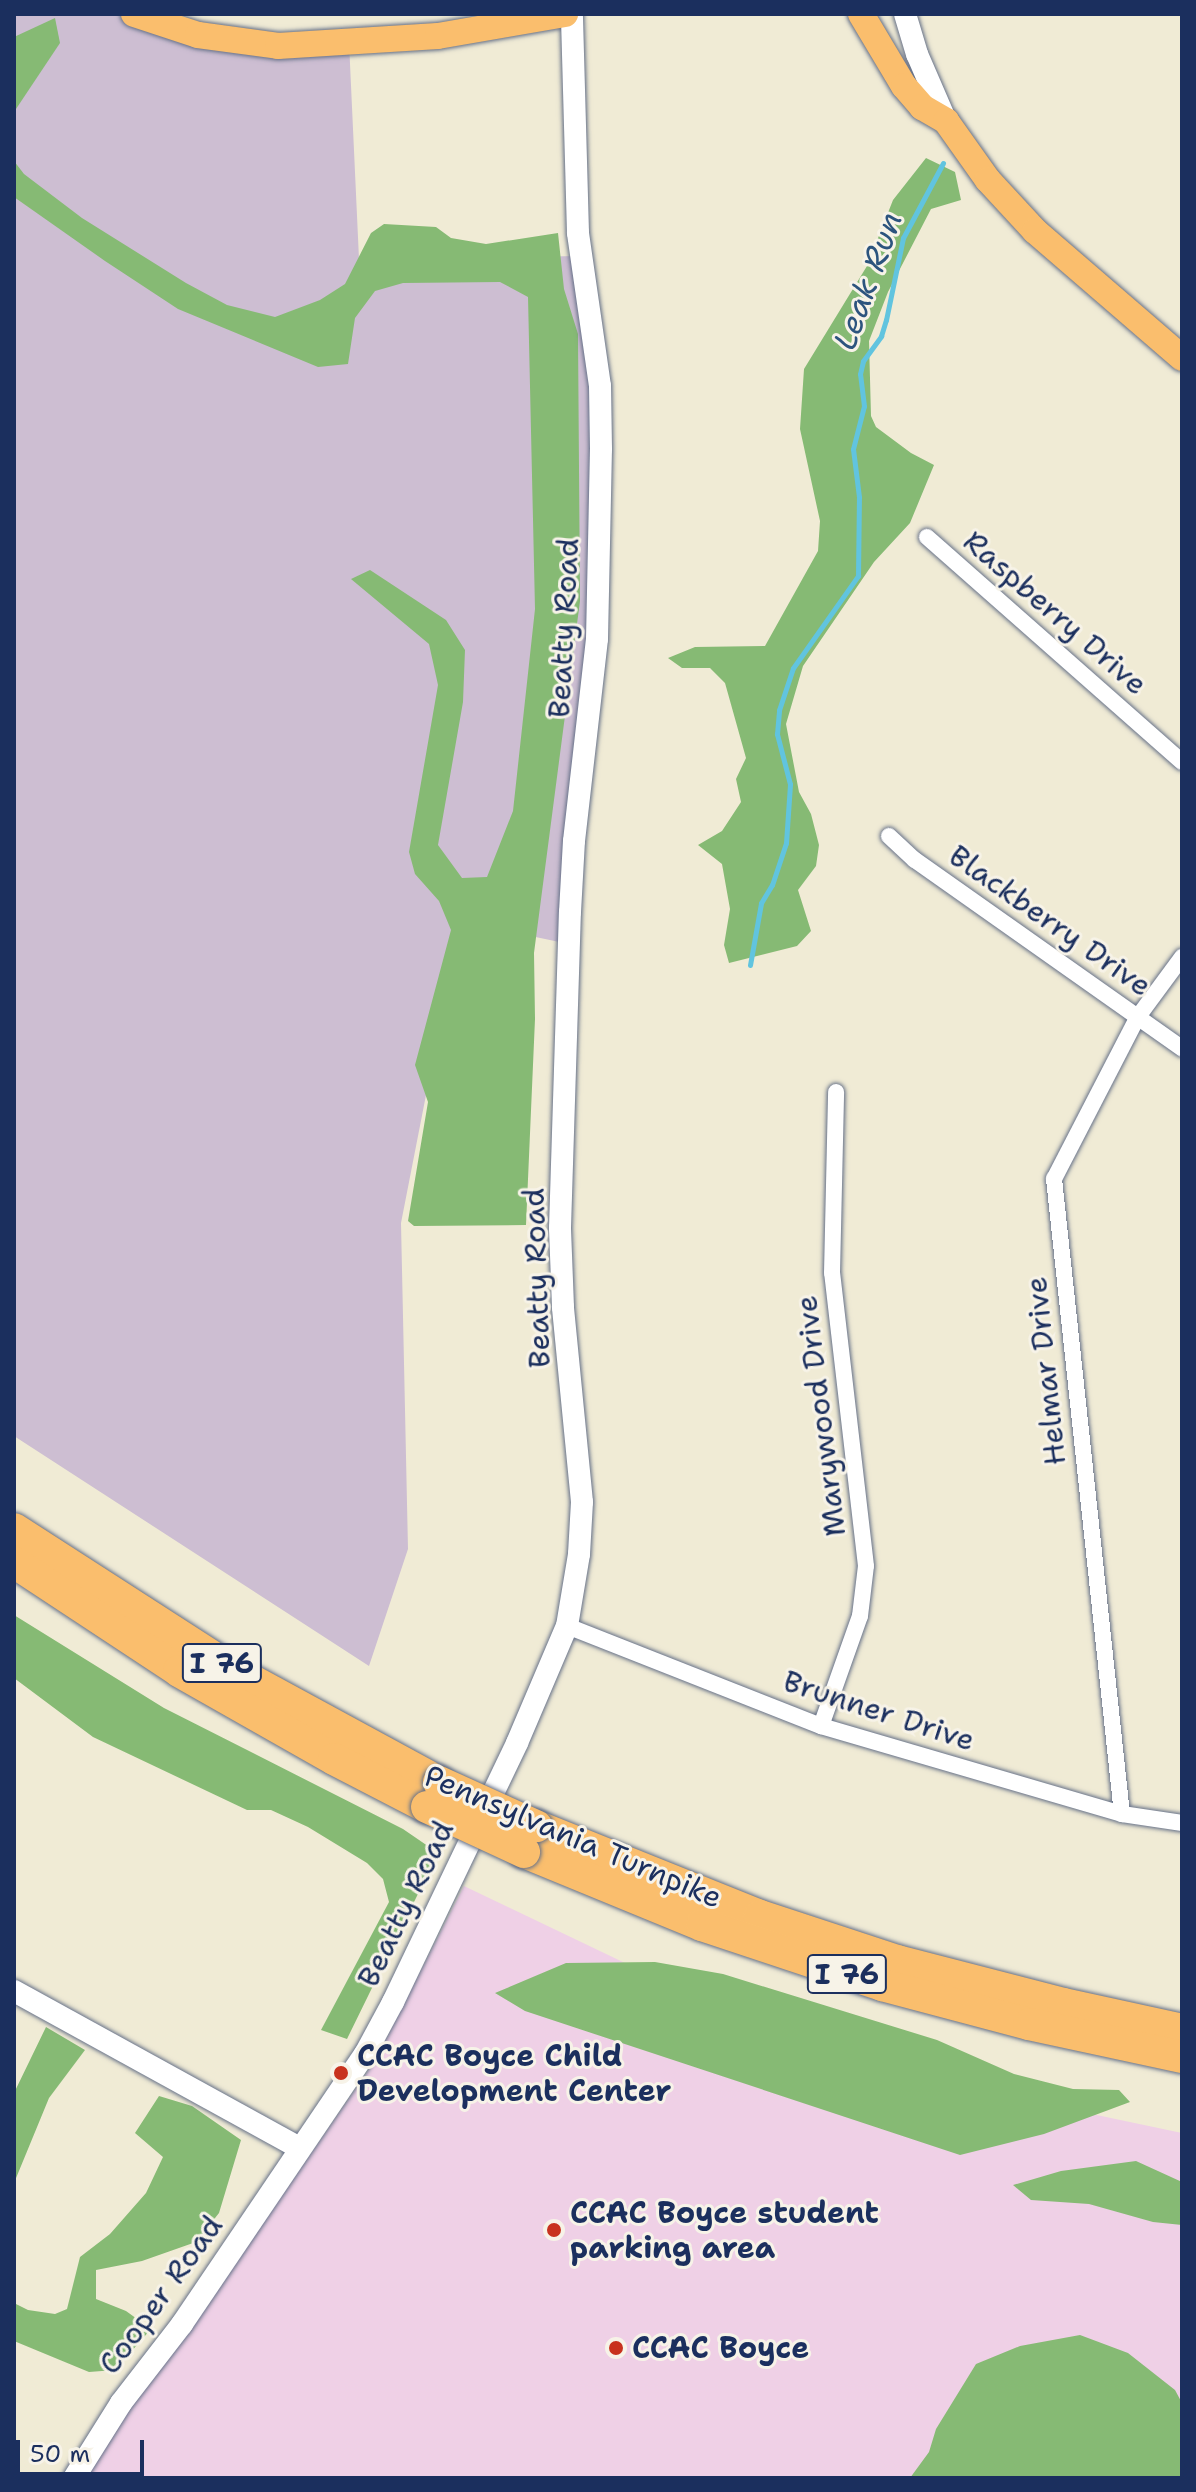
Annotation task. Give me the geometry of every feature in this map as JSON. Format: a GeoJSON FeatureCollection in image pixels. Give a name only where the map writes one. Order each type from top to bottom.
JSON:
{"type":"FeatureCollection","features":[{"type":"Feature","properties":{"kind":"highway","name":"Pennsylvania Turnpike"},"geometry":{"type":"LineString","coordinates":[[14,1529],[433,1795]]}},
{"type":"Feature","properties":{"kind":"highway","name":"Pennsylvania Turnpike"},"geometry":{"type":"LineString","coordinates":[[14,1562],[179,1671],[334,1759],[433,1795],[530,1839],[702,1925],[882,1985],[1029,2024],[1182,2057]]}},
{"type":"Feature","properties":{"kind":"highway","name":"Pennsylvania Turnpike"},"geometry":{"type":"LineString","coordinates":[[530,1839],[897,1961],[1063,2004],[1182,2030]]}},
{"type":"Feature","properties":{"kind":"main road"},"geometry":{"type":"LineString","coordinates":[[134,14],[198,35],[278,46],[438,36],[565,14]]}},
{"type":"Feature","properties":{"kind":"main road"},"geometry":{"type":"LineString","coordinates":[[861,14],[904,86],[922,107],[946,121],[988,180],[1035,231],[1182,358]]}},
{"type":"Feature","properties":{"kind":"street","name":"Beatty Road"},"geometry":{"type":"LineString","coordinates":[[300,2148],[365,2054],[393,2002],[517,1743],[567,1626],[579,1554],[582,1502],[563,1307],[560,1228],[570,912],[574,841],[597,639],[601,449],[600,386],[578,233],[572,14]]}},
{"type":"Feature","properties":{"kind":"street"},"geometry":{"type":"LineString","coordinates":[[905,14],[917,54],[946,121]]}},
{"type":"Feature","properties":{"kind":"street","name":"Raspberry Drive"},"geometry":{"type":"LineString","coordinates":[[927,537],[1182,762]]}},
{"type":"Feature","properties":{"kind":"street","name":"Blackberry Drive"},"geometry":{"type":"LineString","coordinates":[[889,836],[915,860],[1182,1048]]}},
{"type":"Feature","properties":{"kind":"street","name":"Helmar Drive"},"geometry":{"type":"LineString","coordinates":[[1122,1814],[1054,1179],[1137,1018],[1182,957]]}},
{"type":"Feature","properties":{"kind":"street","name":"Marywood Drive"},"geometry":{"type":"LineString","coordinates":[[821,1726],[860,1616],[866,1566],[832,1273],[836,1092]]}},
{"type":"Feature","properties":{"kind":"street","name":"Brunner Drive"},"geometry":{"type":"LineString","coordinates":[[567,1626],[821,1726],[1122,1814],[1182,1823]]}},
{"type":"Feature","properties":{"kind":"street"},"geometry":{"type":"LineString","coordinates":[[14,1991],[300,2148]]}},
{"type":"Feature","properties":{"kind":"street","name":"Cooper Road"},"geometry":{"type":"LineString","coordinates":[[74,2478],[121,2403],[182,2324],[300,2148]]}},
{"type":"Feature","properties":{"kind":"shaded area"},"geometry":{"type":"Polygon","coordinates":[[[14,14],[134,14],[349,42],[359,259],[582,256],[600,386],[569,944],[460,921],[401,1223],[408,1549],[369,1666],[14,1436],[14,14]]]}},
{"type":"Feature","properties":{"kind":"shaded area"},"geometry":{"type":"Polygon","coordinates":[[[464,1886],[719,2008],[987,2092],[1182,2133],[1182,2478],[85,2478],[127,2410],[187,2333],[375,2061],[464,1886]]]}},
{"type":"Feature","properties":{"kind":"green space"},"geometry":{"type":"Polygon","coordinates":[[[55,18],[60,43],[14,112],[14,37],[55,18]]]}},
{"type":"Feature","properties":{"kind":"green space"},"geometry":{"type":"Polygon","coordinates":[[[926,158],[955,172],[961,200],[931,209],[888,292],[869,341],[871,416],[876,427],[911,453],[934,465],[910,523],[874,562],[803,666],[786,724],[799,792],[811,814],[819,845],[816,866],[798,890],[811,931],[797,946],[729,963],[724,945],[730,909],[722,864],[698,845],[722,831],[741,802],[736,779],[746,758],[725,683],[710,668],[682,668],[668,658],[695,647],[765,646],[818,551],[820,521],[800,429],[804,369],[867,266],[893,200],[926,158]]]}},
{"type":"Feature","properties":{"kind":"green space"},"geometry":{"type":"Polygon","coordinates":[[[14,161],[24,174],[82,218],[186,283],[227,305],[275,317],[320,300],[345,284],[371,233],[384,224],[436,227],[451,238],[486,244],[558,233],[564,289],[578,334],[580,601],[534,953],[535,1019],[526,1225],[414,1226],[408,1221],[428,1102],[415,1065],[451,930],[439,901],[415,874],[409,852],[438,685],[429,644],[351,579],[370,570],[446,620],[465,650],[463,702],[438,845],[462,878],[487,877],[513,811],[535,609],[528,297],[500,282],[403,283],[375,291],[355,318],[348,364],[318,367],[178,309],[105,261],[14,197],[14,161]]]}},
{"type":"Feature","properties":{"kind":"green space"},"geometry":{"type":"Polygon","coordinates":[[[14,1615],[164,1708],[403,1829],[438,1853],[347,2039],[321,2030],[389,1902],[383,1879],[367,1863],[308,1827],[271,1810],[247,1810],[93,1737],[14,1678],[14,1615]]]}},
{"type":"Feature","properties":{"kind":"green space"},"geometry":{"type":"Polygon","coordinates":[[[655,1962],[723,1974],[937,2040],[1014,2074],[1073,2089],[1119,2090],[1130,2102],[1044,2134],[960,2155],[525,2011],[495,1993],[566,1963],[655,1962]]]}},
{"type":"Feature","properties":{"kind":"green space"},"geometry":{"type":"Polygon","coordinates":[[[46,2027],[85,2050],[49,2098],[14,2183],[14,2093],[46,2027]]]}},
{"type":"Feature","properties":{"kind":"green space"},"geometry":{"type":"Polygon","coordinates":[[[159,2096],[192,2106],[241,2140],[219,2213],[196,2242],[142,2261],[96,2270],[96,2299],[126,2311],[151,2329],[115,2370],[89,2372],[14,2341],[14,2303],[28,2310],[55,2314],[67,2309],[80,2257],[110,2234],[146,2193],[163,2157],[135,2133],[159,2096]]]}},
{"type":"Feature","properties":{"kind":"green space"},"geometry":{"type":"Polygon","coordinates":[[[1136,2161],[1182,2182],[1182,2225],[1153,2222],[1089,2204],[1031,2200],[1013,2185],[1061,2171],[1136,2161]]]}},
{"type":"Feature","properties":{"kind":"green space"},"geometry":{"type":"Polygon","coordinates":[[[1080,2335],[1128,2353],[1175,2390],[1182,2403],[1182,2478],[910,2478],[929,2452],[936,2429],[976,2364],[1020,2346],[1080,2335]]]}},
{"type":"Feature","properties":{"kind":"waterway","name":"Leak Run"},"geometry":{"type":"LineString","coordinates":[[750,965],[761,903],[772,885],[786,843],[790,784],[777,734],[779,710],[793,668],[858,576],[859,497],[853,449],[864,406],[860,374],[863,361],[881,336],[903,238],[943,163]]}},
{"type":"Feature","properties":{"kind":"place","name":"CCAC Boyce Child Development Center"},"geometry":{"type":"Point","coordinates":[341,2073]}},
{"type":"Feature","properties":{"kind":"place","name":"CCAC Boyce student parking area"},"geometry":{"type":"Point","coordinates":[554,2230]}},
{"type":"Feature","properties":{"kind":"place","name":"CCAC Boyce"},"geometry":{"type":"Point","coordinates":[616,2348]}}]}
